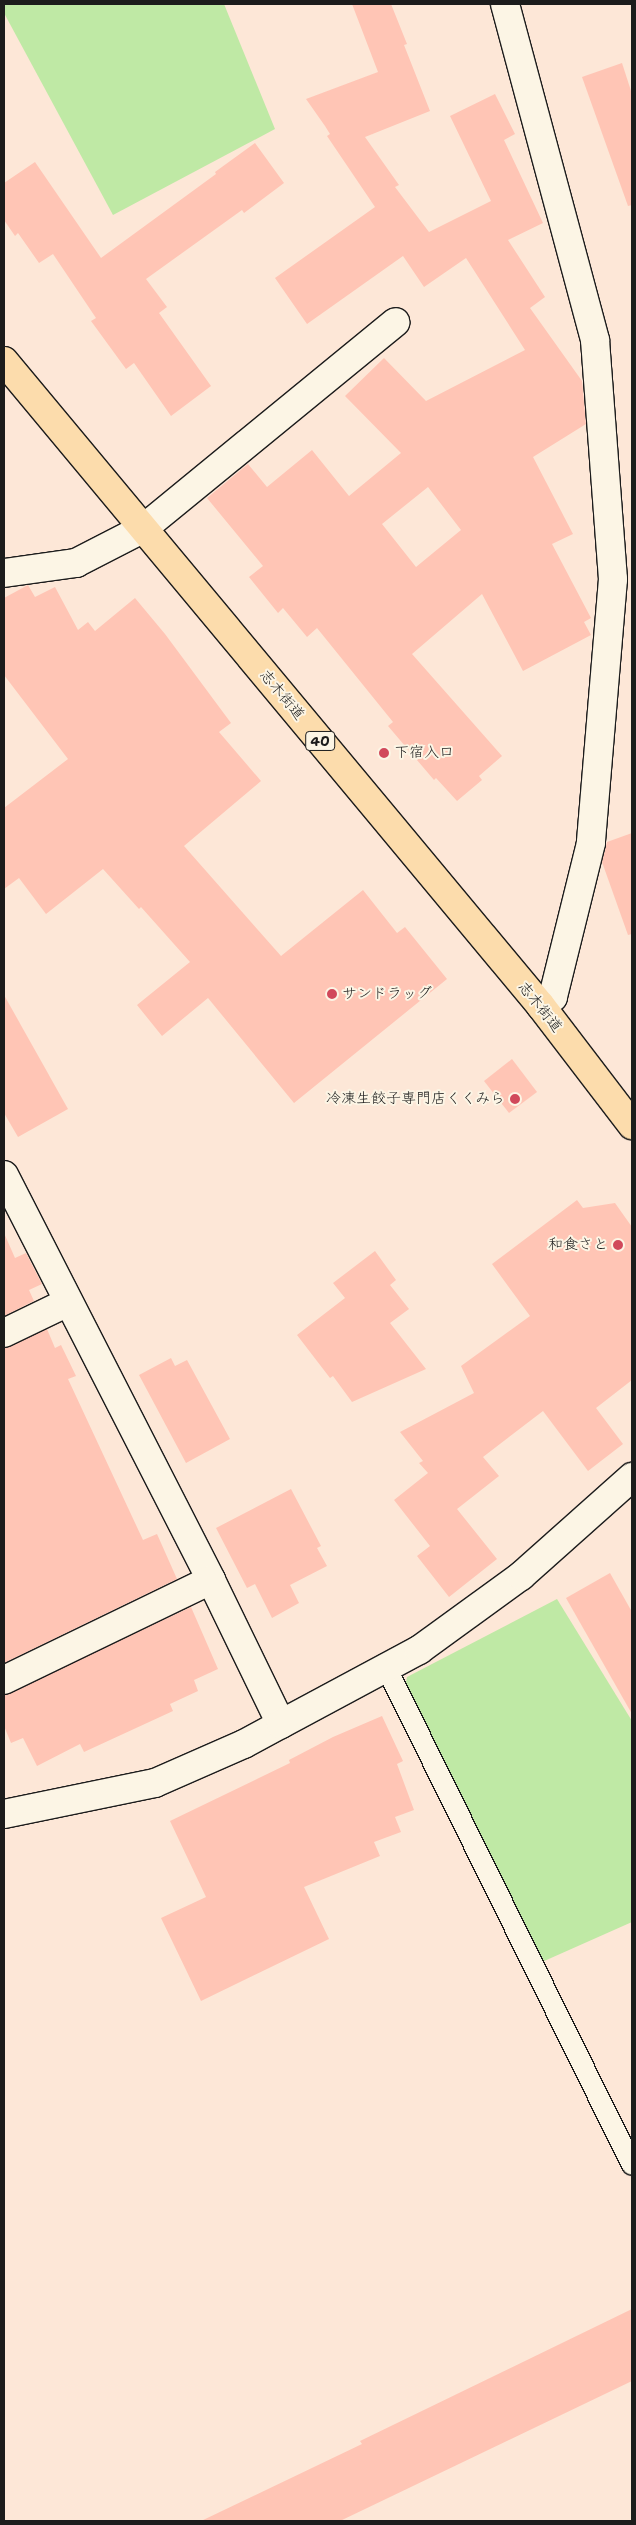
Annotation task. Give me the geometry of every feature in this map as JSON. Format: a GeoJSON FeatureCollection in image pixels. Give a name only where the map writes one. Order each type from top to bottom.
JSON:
{"type":"FeatureCollection","features":[{"type":"Feature","properties":{"kind":"main road","name":"志木街道"},"geometry":{"type":"LineString","coordinates":[[4,361],[541,1006],[632,1125]]}},
{"type":"Feature","properties":{"kind":"street"},"geometry":{"type":"LineString","coordinates":[[505,4],[595,340],[613,579],[591,843],[553,997],[541,1006]]}},
{"type":"Feature","properties":{"kind":"street"},"geometry":{"type":"LineString","coordinates":[[4,573],[76,562],[144,528],[396,322]]}},
{"type":"Feature","properties":{"kind":"street"},"geometry":{"type":"LineString","coordinates":[[4,1175],[211,1580],[281,1724]]}},
{"type":"Feature","properties":{"kind":"street"},"geometry":{"type":"LineString","coordinates":[[4,1333],[68,1302]]}},
{"type":"Feature","properties":{"kind":"street"},"geometry":{"type":"LineString","coordinates":[[4,1814],[155,1783],[244,1744],[386,1668],[419,1650],[521,1576],[632,1477]]}},
{"type":"Feature","properties":{"kind":"street"},"geometry":{"type":"LineString","coordinates":[[4,1680],[211,1580]]}},
{"type":"Feature","properties":{"kind":"lane"},"geometry":{"type":"LineString","coordinates":[[386,1668],[632,2165]]}},
{"type":"Feature","properties":{"kind":"green space"},"geometry":{"type":"Polygon","coordinates":[[[4,4],[224,4],[275,129],[113,215],[4,13],[4,4]]]}},
{"type":"Feature","properties":{"kind":"green space"},"geometry":{"type":"Polygon","coordinates":[[[557,1599],[632,1721],[632,1922],[542,1962],[405,1688],[407,1677],[557,1599]]]}},
{"type":"Feature","properties":{"kind":"building"},"geometry":{"type":"Polygon","coordinates":[[[352,4],[391,4],[407,44],[404,45],[430,111],[365,137],[399,185],[395,187],[429,232],[491,201],[450,116],[495,94],[515,134],[504,140],[543,223],[508,240],[545,297],[530,308],[582,381],[586,424],[533,457],[573,534],[552,544],[591,618],[584,622],[591,635],[523,671],[482,594],[412,654],[502,756],[479,776],[482,780],[457,801],[436,778],[434,780],[388,726],[393,722],[317,628],[307,637],[283,608],[278,613],[249,577],[263,566],[207,498],[248,464],[267,487],[312,450],[349,496],[401,453],[345,396],[384,358],[426,401],[525,350],[466,258],[424,287],[403,256],[307,324],[275,278],[375,207],[327,136],[330,134],[306,99],[378,72],[352,4]],[[428,487],[382,524],[416,567],[461,530],[428,487]]]}},
{"type":"Feature","properties":{"kind":"building"},"geometry":{"type":"Polygon","coordinates":[[[622,63],[632,94],[632,205],[628,206],[582,77],[622,63]]]}},
{"type":"Feature","properties":{"kind":"building"},"geometry":{"type":"Polygon","coordinates":[[[255,143],[284,183],[244,213],[242,210],[146,279],[167,307],[159,313],[211,386],[171,416],[134,363],[126,369],[91,321],[96,318],[53,254],[39,263],[18,233],[15,236],[4,220],[4,183],[35,162],[101,258],[216,174],[215,172],[255,143]]]}},
{"type":"Feature","properties":{"kind":"building"},"geometry":{"type":"Polygon","coordinates":[[[28,585],[35,597],[55,587],[78,630],[88,622],[95,631],[135,598],[165,634],[231,723],[219,732],[261,781],[184,846],[281,956],[363,890],[397,933],[405,927],[447,979],[294,1103],[208,998],[162,1036],[137,1005],[190,962],[141,907],[139,909],[103,869],[46,914],[19,878],[4,889],[4,808],[68,759],[4,675],[4,598],[28,585]]]}},
{"type":"Feature","properties":{"kind":"building"},"geometry":{"type":"Polygon","coordinates":[[[632,833],[632,934],[628,935],[602,862],[607,842],[632,833]]]}},
{"type":"Feature","properties":{"kind":"building"},"geometry":{"type":"Polygon","coordinates":[[[4,995],[68,1109],[18,1137],[4,1113],[4,995]]]}},
{"type":"Feature","properties":{"kind":"building"},"geometry":{"type":"Polygon","coordinates":[[[512,1059],[537,1092],[509,1113],[484,1081],[512,1059]]]}},
{"type":"Feature","properties":{"kind":"building"},"geometry":{"type":"Polygon","coordinates":[[[577,1200],[583,1208],[615,1203],[632,1227],[632,1380],[596,1408],[623,1444],[588,1471],[543,1411],[483,1457],[499,1476],[457,1509],[497,1559],[449,1597],[417,1556],[430,1546],[394,1500],[428,1473],[419,1463],[423,1461],[400,1432],[474,1393],[461,1366],[530,1316],[492,1264],[577,1200]]]}},
{"type":"Feature","properties":{"kind":"building"},"geometry":{"type":"Polygon","coordinates":[[[4,1233],[15,1258],[26,1253],[42,1284],[29,1290],[34,1301],[4,1316],[4,1233]]]}},
{"type":"Feature","properties":{"kind":"building"},"geometry":{"type":"Polygon","coordinates":[[[375,1251],[396,1280],[390,1285],[409,1309],[390,1323],[426,1369],[352,1402],[333,1376],[330,1378],[297,1335],[345,1298],[333,1283],[375,1251]]]}},
{"type":"Feature","properties":{"kind":"building"},"geometry":{"type":"Polygon","coordinates":[[[47,1329],[55,1348],[61,1345],[76,1376],[68,1379],[143,1540],[157,1534],[177,1579],[4,1663],[4,1348],[47,1329]]]}},
{"type":"Feature","properties":{"kind":"building"},"geometry":{"type":"Polygon","coordinates":[[[171,1358],[175,1366],[187,1360],[230,1439],[186,1463],[139,1375],[171,1358]]]}},
{"type":"Feature","properties":{"kind":"building"},"geometry":{"type":"Polygon","coordinates":[[[291,1489],[321,1546],[317,1548],[327,1566],[290,1585],[299,1603],[272,1618],[255,1584],[247,1588],[216,1528],[291,1489]]]}},
{"type":"Feature","properties":{"kind":"building"},"geometry":{"type":"Polygon","coordinates":[[[610,1573],[632,1612],[632,1714],[566,1598],[610,1573]]]}},
{"type":"Feature","properties":{"kind":"building"},"geometry":{"type":"Polygon","coordinates":[[[191,1607],[218,1669],[194,1680],[198,1691],[170,1704],[173,1711],[84,1752],[80,1744],[37,1766],[23,1738],[11,1743],[4,1726],[4,1695],[191,1607]]]}},
{"type":"Feature","properties":{"kind":"building"},"geometry":{"type":"Polygon","coordinates":[[[382,1716],[403,1761],[397,1764],[414,1810],[395,1817],[401,1832],[374,1842],[380,1856],[304,1887],[329,1939],[201,2001],[161,1918],[206,1897],[170,1821],[290,1763],[289,1760],[333,1737],[382,1716]]]}},
{"type":"Feature","properties":{"kind":"building"},"geometry":{"type":"Polygon","coordinates":[[[632,2309],[632,2381],[340,2521],[201,2521],[362,2444],[360,2441],[632,2309]]]}},
{"type":"Feature","properties":{"kind":"place","name":"下宿入口"},"geometry":{"type":"Point","coordinates":[384,753]}},
{"type":"Feature","properties":{"kind":"place","name":"サンドラッグ"},"geometry":{"type":"Point","coordinates":[332,994]}},
{"type":"Feature","properties":{"kind":"place","name":"冷凍生餃子専門店くくみら"},"geometry":{"type":"Point","coordinates":[515,1099]}},
{"type":"Feature","properties":{"kind":"place","name":"和食さと"},"geometry":{"type":"Point","coordinates":[618,1245]}}]}
